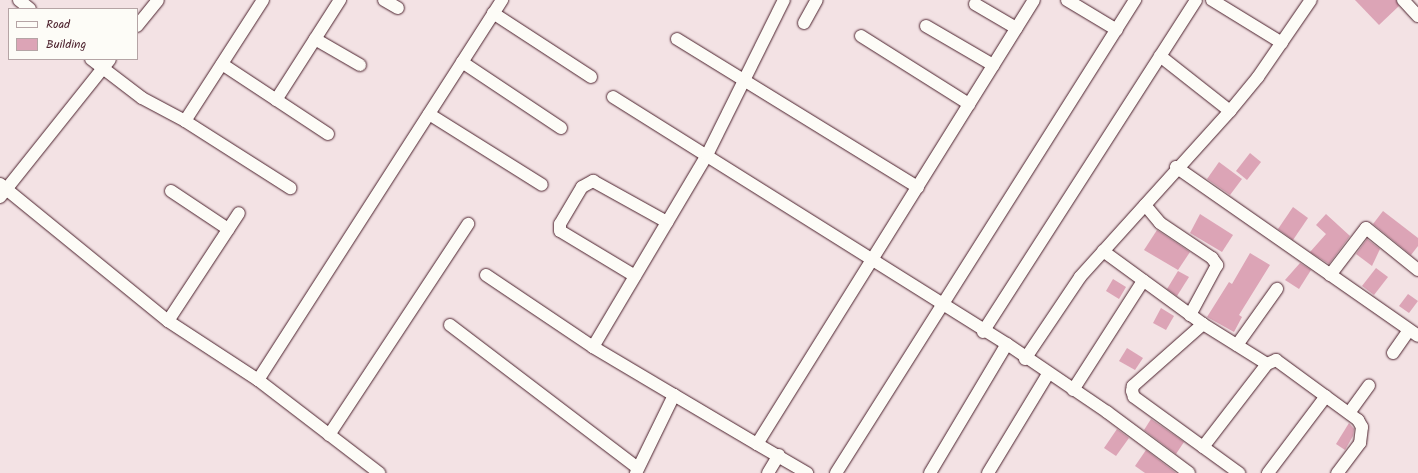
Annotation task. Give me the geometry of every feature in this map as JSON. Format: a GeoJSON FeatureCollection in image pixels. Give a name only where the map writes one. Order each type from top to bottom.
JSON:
{"type":"FeatureCollection","features":[{"type":"Feature","properties":{"kind":"street"},"geometry":{"type":"LineString","coordinates":[[19,0],[29,8]]}},
{"type":"Feature","properties":{"kind":"street"},"geometry":{"type":"LineString","coordinates":[[138,25],[158,0]]}},
{"type":"Feature","properties":{"kind":"street"},"geometry":{"type":"LineString","coordinates":[[185,122],[263,0]]}},
{"type":"Feature","properties":{"kind":"street"},"geometry":{"type":"LineString","coordinates":[[276,100],[340,0]]}},
{"type":"Feature","properties":{"kind":"street"},"geometry":{"type":"LineString","coordinates":[[384,0],[398,8]]}},
{"type":"Feature","properties":{"kind":"street"},"geometry":{"type":"LineString","coordinates":[[258,380],[502,0]]}},
{"type":"Feature","properties":{"kind":"street"},"geometry":{"type":"LineString","coordinates":[[593,347],[707,155],[746,80],[784,0]]}},
{"type":"Feature","properties":{"kind":"street"},"geometry":{"type":"LineString","coordinates":[[804,22],[817,0]]}},
{"type":"Feature","properties":{"kind":"street"},"geometry":{"type":"LineString","coordinates":[[757,444],[1034,0]]}},
{"type":"Feature","properties":{"kind":"street"},"geometry":{"type":"LineString","coordinates":[[1067,0],[1117,30]]}},
{"type":"Feature","properties":{"kind":"street"},"geometry":{"type":"LineString","coordinates":[[836,473],[1135,0]]}},
{"type":"Feature","properties":{"kind":"street"},"geometry":{"type":"LineString","coordinates":[[983,332],[1196,0]]}},
{"type":"Feature","properties":{"kind":"street"},"geometry":{"type":"LineString","coordinates":[[1212,0],[1282,43]]}},
{"type":"Feature","properties":{"kind":"street"},"geometry":{"type":"LineString","coordinates":[[1025,359],[1080,277],[1176,168],[1230,111],[1282,43],[1312,0]]}},
{"type":"Feature","properties":{"kind":"street"},"geometry":{"type":"LineString","coordinates":[[1402,0],[1418,16]]}},
{"type":"Feature","properties":{"kind":"street"},"geometry":{"type":"LineString","coordinates":[[975,4],[1016,28]]}},
{"type":"Feature","properties":{"kind":"street"},"geometry":{"type":"LineString","coordinates":[[494,13],[591,77]]}},
{"type":"Feature","properties":{"kind":"street"},"geometry":{"type":"LineString","coordinates":[[926,26],[993,64]]}},
{"type":"Feature","properties":{"kind":"street"},"geometry":{"type":"LineString","coordinates":[[861,36],[969,104]]}},
{"type":"Feature","properties":{"kind":"street"},"geometry":{"type":"LineString","coordinates":[[315,39],[360,65]]}},
{"type":"Feature","properties":{"kind":"street"},"geometry":{"type":"LineString","coordinates":[[677,39],[918,187]]}},
{"type":"Feature","properties":{"kind":"street"},"geometry":{"type":"LineString","coordinates":[[1160,56],[1230,111]]}},
{"type":"Feature","properties":{"kind":"street"},"geometry":{"type":"LineString","coordinates":[[94,60],[106,64],[142,98],[185,122],[290,188]]}},
{"type":"Feature","properties":{"kind":"street"},"geometry":{"type":"LineString","coordinates":[[462,62],[561,128]]}},
{"type":"Feature","properties":{"kind":"street"},"geometry":{"type":"LineString","coordinates":[[106,64],[2,190],[168,321],[258,380],[379,473]]}},
{"type":"Feature","properties":{"kind":"street"},"geometry":{"type":"LineString","coordinates":[[222,64],[328,134]]}},
{"type":"Feature","properties":{"kind":"street"},"geometry":{"type":"LineString","coordinates":[[613,97],[707,155],[983,332],[1007,344],[1025,359],[1073,390],[1189,473]]}},
{"type":"Feature","properties":{"kind":"street"},"geometry":{"type":"LineString","coordinates":[[429,114],[542,185]]}},
{"type":"Feature","properties":{"kind":"street"},"geometry":{"type":"LineString","coordinates":[[1176,168],[1414,333],[1393,353]]}},
{"type":"Feature","properties":{"kind":"street"},"geometry":{"type":"LineString","coordinates":[[635,276],[560,231],[560,224],[582,187],[593,181],[667,222]]}},
{"type":"Feature","properties":{"kind":"street"},"geometry":{"type":"LineString","coordinates":[[171,191],[228,229]]}},
{"type":"Feature","properties":{"kind":"street"},"geometry":{"type":"LineString","coordinates":[[1145,205],[1160,223],[1212,258],[1217,266],[1190,315]]}},
{"type":"Feature","properties":{"kind":"street"},"geometry":{"type":"LineString","coordinates":[[168,321],[239,213]]}},
{"type":"Feature","properties":{"kind":"street"},"geometry":{"type":"LineString","coordinates":[[329,435],[468,224]]}},
{"type":"Feature","properties":{"kind":"street"},"geometry":{"type":"LineString","coordinates":[[1330,275],[1366,228],[1418,270]]}},
{"type":"Feature","properties":{"kind":"street"},"geometry":{"type":"LineString","coordinates":[[1103,251],[1203,324],[1268,364]]}},
{"type":"Feature","properties":{"kind":"street"},"geometry":{"type":"LineString","coordinates":[[486,275],[593,347],[807,473]]}},
{"type":"Feature","properties":{"kind":"street"},"geometry":{"type":"LineString","coordinates":[[1073,390],[1144,281]]}},
{"type":"Feature","properties":{"kind":"street"},"geometry":{"type":"LineString","coordinates":[[1237,345],[1276,289]]}},
{"type":"Feature","properties":{"kind":"street"},"geometry":{"type":"LineString","coordinates":[[1203,324],[1133,386],[1132,391],[1134,397],[1239,473]]}},
{"type":"Feature","properties":{"kind":"street"},"geometry":{"type":"LineString","coordinates":[[450,325],[637,471],[674,395]]}},
{"type":"Feature","properties":{"kind":"street"},"geometry":{"type":"LineString","coordinates":[[930,473],[1007,344]]}},
{"type":"Feature","properties":{"kind":"street"},"geometry":{"type":"LineString","coordinates":[[1202,447],[1272,360],[1284,364],[1358,420],[1362,436],[1337,473]]}},
{"type":"Feature","properties":{"kind":"street"},"geometry":{"type":"LineString","coordinates":[[988,473],[1048,374]]}},
{"type":"Feature","properties":{"kind":"street"},"geometry":{"type":"LineString","coordinates":[[1349,413],[1369,385]]}},
{"type":"Feature","properties":{"kind":"street"},"geometry":{"type":"LineString","coordinates":[[1268,473],[1326,396]]}},
{"type":"Feature","properties":{"kind":"street"},"geometry":{"type":"LineString","coordinates":[[768,473],[779,456]]}},
{"type":"Feature","properties":{"kind":"building"},"geometry":{"type":"Polygon","coordinates":[[[1355,0],[1396,0],[1399,6],[1379,25],[1355,0]]]}},
{"type":"Feature","properties":{"kind":"building"},"geometry":{"type":"Polygon","coordinates":[[[1250,153],[1261,162],[1247,180],[1236,171],[1250,153]]]}},
{"type":"Feature","properties":{"kind":"building"},"geometry":{"type":"Polygon","coordinates":[[[1219,162],[1242,179],[1230,195],[1207,179],[1219,162]]]}},
{"type":"Feature","properties":{"kind":"building"},"geometry":{"type":"Polygon","coordinates":[[[1293,207],[1308,218],[1293,240],[1278,229],[1293,207]]]}},
{"type":"Feature","properties":{"kind":"building"},"geometry":{"type":"Polygon","coordinates":[[[1383,211],[1418,238],[1418,246],[1411,255],[1373,224],[1383,211]]]}},
{"type":"Feature","properties":{"kind":"building"},"geometry":{"type":"Polygon","coordinates":[[[1200,214],[1233,235],[1222,252],[1190,233],[1200,214]]]}},
{"type":"Feature","properties":{"kind":"building"},"geometry":{"type":"Polygon","coordinates":[[[1326,214],[1350,236],[1329,264],[1310,252],[1326,234],[1316,225],[1326,214]]]}},
{"type":"Feature","properties":{"kind":"building"},"geometry":{"type":"Polygon","coordinates":[[[1157,230],[1190,252],[1178,270],[1144,250],[1157,230]]]}},
{"type":"Feature","properties":{"kind":"building"},"geometry":{"type":"Polygon","coordinates":[[[1367,239],[1380,249],[1372,266],[1356,254],[1367,239]]]}},
{"type":"Feature","properties":{"kind":"building"},"geometry":{"type":"Polygon","coordinates":[[[1250,253],[1270,265],[1239,315],[1242,317],[1234,332],[1207,317],[1229,282],[1232,284],[1250,253]]]}},
{"type":"Feature","properties":{"kind":"building"},"geometry":{"type":"Polygon","coordinates":[[[1300,263],[1311,270],[1299,289],[1285,280],[1300,263]]]}},
{"type":"Feature","properties":{"kind":"building"},"geometry":{"type":"Polygon","coordinates":[[[1376,268],[1388,277],[1374,295],[1362,286],[1376,268]]]}},
{"type":"Feature","properties":{"kind":"building"},"geometry":{"type":"Polygon","coordinates":[[[1178,271],[1189,277],[1177,296],[1167,289],[1178,271]]]}},
{"type":"Feature","properties":{"kind":"building"},"geometry":{"type":"Polygon","coordinates":[[[1113,279],[1126,287],[1119,299],[1106,291],[1113,279]]]}},
{"type":"Feature","properties":{"kind":"building"},"geometry":{"type":"Polygon","coordinates":[[[1408,294],[1418,301],[1409,313],[1399,306],[1408,294]]]}},
{"type":"Feature","properties":{"kind":"building"},"geometry":{"type":"Polygon","coordinates":[[[1161,308],[1174,316],[1166,330],[1153,323],[1161,308]]]}},
{"type":"Feature","properties":{"kind":"building"},"geometry":{"type":"Polygon","coordinates":[[[1127,348],[1143,358],[1135,370],[1119,361],[1127,348]]]}},
{"type":"Feature","properties":{"kind":"building"},"geometry":{"type":"Polygon","coordinates":[[[1151,419],[1184,442],[1176,454],[1144,430],[1151,419]]]}},
{"type":"Feature","properties":{"kind":"building"},"geometry":{"type":"Polygon","coordinates":[[[1349,423],[1354,429],[1353,436],[1345,450],[1336,444],[1349,423]]]}},
{"type":"Feature","properties":{"kind":"building"},"geometry":{"type":"Polygon","coordinates":[[[1117,429],[1129,438],[1116,456],[1104,448],[1117,429]]]}},
{"type":"Feature","properties":{"kind":"building"},"geometry":{"type":"Polygon","coordinates":[[[1146,450],[1176,473],[1145,473],[1135,466],[1146,450]]]}}]}
